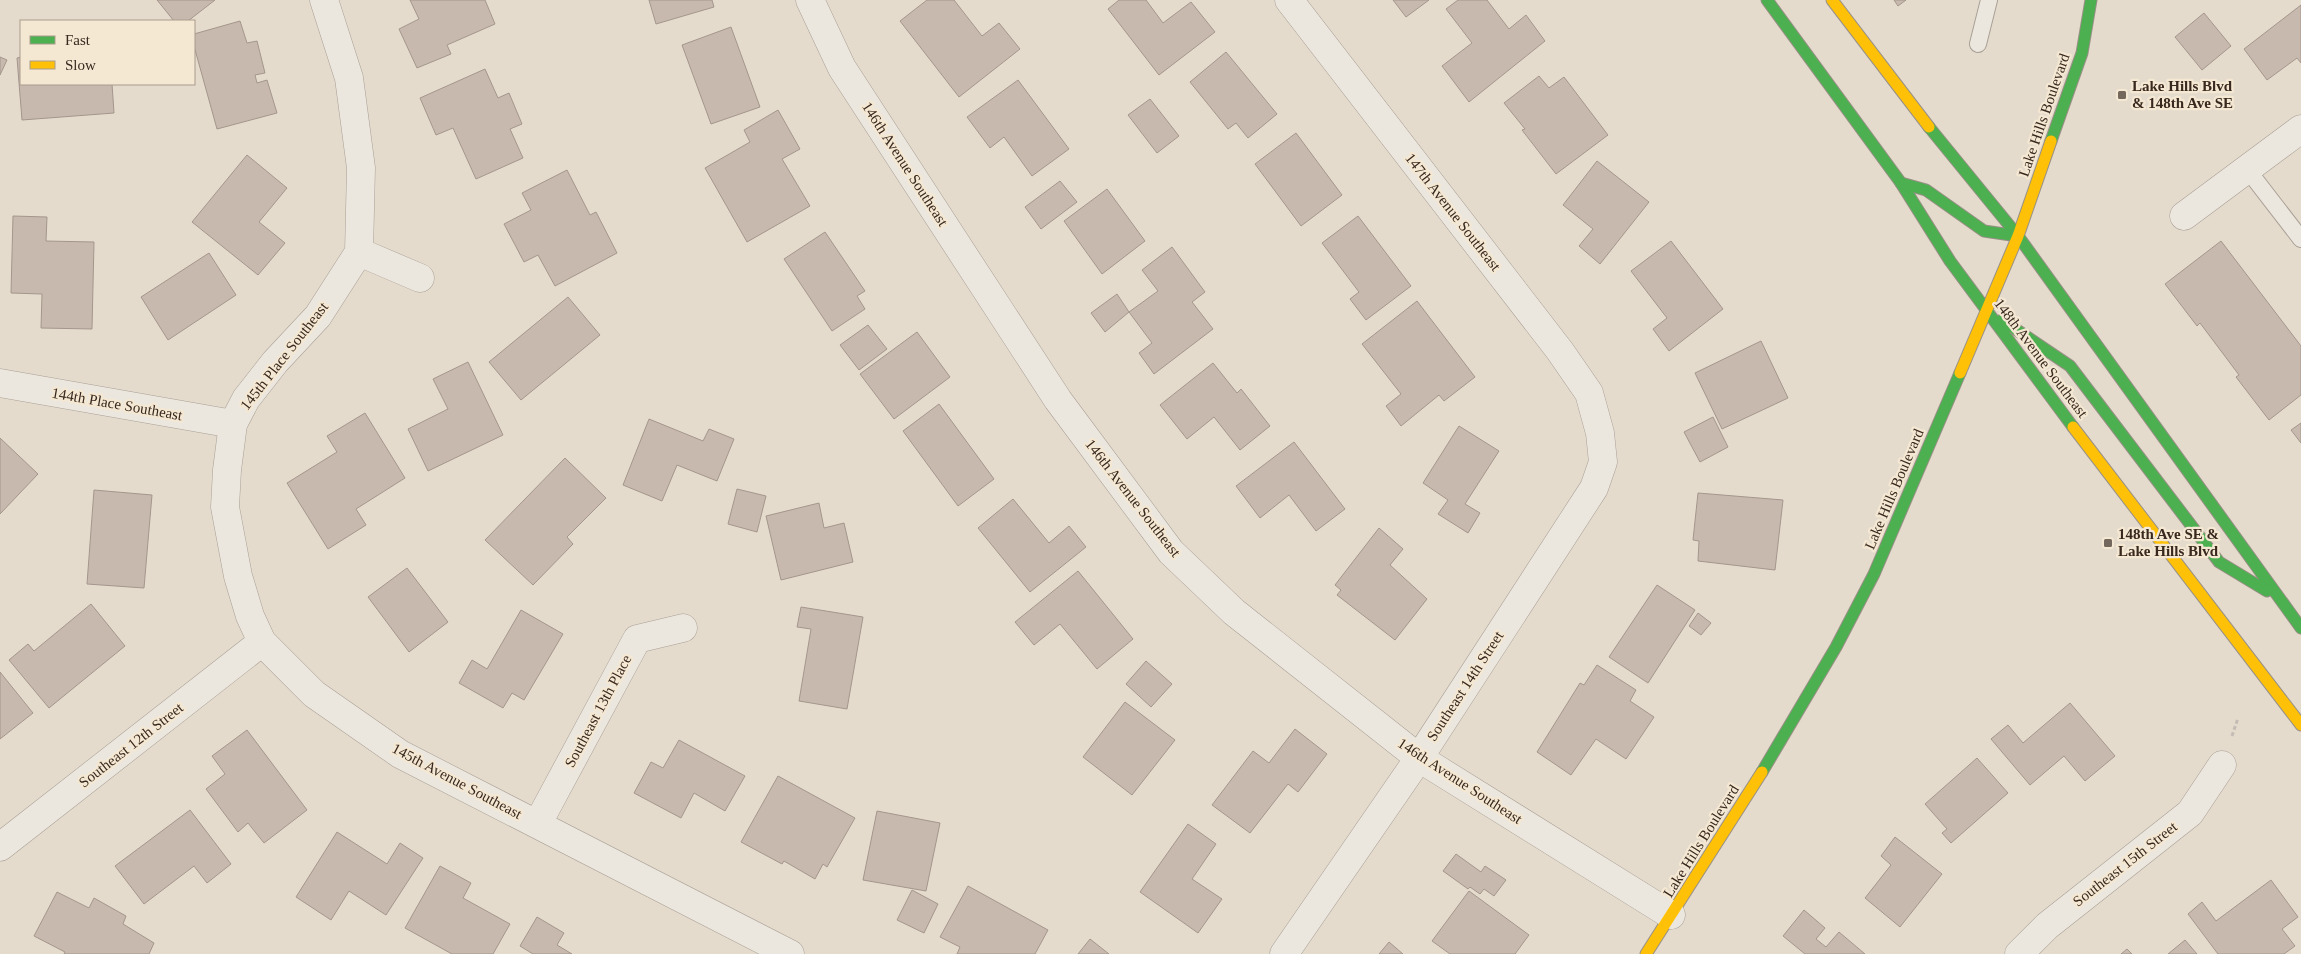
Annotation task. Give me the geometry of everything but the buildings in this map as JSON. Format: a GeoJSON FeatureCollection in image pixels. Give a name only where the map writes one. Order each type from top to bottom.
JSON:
{"type":"FeatureCollection","features":[{"type":"Feature","properties":{"kind":"main road","name":"148th Avenue Southeast"},"geometry":{"type":"LineString","coordinates":[[1767,0],[1901,183],[1950,261],[2301,725]]}},
{"type":"Feature","properties":{"kind":"main road"},"geometry":{"type":"LineString","coordinates":[[1832,0],[1909,102],[2018,236],[2301,628]]}},
{"type":"Feature","properties":{"kind":"main road","name":"Lake Hills Boulevard"},"geometry":{"type":"LineString","coordinates":[[1646,954],[1769,761],[1845,631],[1874,574],[2018,236],[2082,53],[2091,0]]}},
{"type":"Feature","properties":{"kind":"main road"},"geometry":{"type":"LineString","coordinates":[[1901,183],[1926,190],[1984,231],[2018,236]]}},
{"type":"Feature","properties":{"kind":"main road"},"geometry":{"type":"LineString","coordinates":[[1986,309],[2070,366],[2219,562],[2277,597]]}},
{"type":"Feature","properties":{"kind":"street"},"geometry":{"type":"LineString","coordinates":[[324,0],[349,78],[353,105],[361,168],[359,252],[420,278]]}},
{"type":"Feature","properties":{"kind":"street","name":"146th Avenue Southeast"},"geometry":{"type":"LineString","coordinates":[[810,0],[842,68],[1058,400],[1171,552],[1234,612],[1419,758],[1671,915]]}},
{"type":"Feature","properties":{"kind":"street","name":"147th Avenue Southeast"},"geometry":{"type":"LineString","coordinates":[[1289,0],[1560,351],[1589,393],[1600,433]]}},
{"type":"Feature","properties":{"kind":"street"},"geometry":{"type":"LineString","coordinates":[[2184,216],[2301,129]]}},
{"type":"Feature","properties":{"kind":"street","name":"145th Place Southeast"},"geometry":{"type":"LineString","coordinates":[[233,424],[246,400],[258,384],[318,316],[359,252]]}},
{"type":"Feature","properties":{"kind":"street","name":"144th Place Southeast"},"geometry":{"type":"LineString","coordinates":[[0,383],[233,424]]}},
{"type":"Feature","properties":{"kind":"street","name":"145th Avenue Southeast"},"geometry":{"type":"LineString","coordinates":[[233,424],[227,470],[225,507],[238,576],[250,616],[262,642],[314,694],[400,754],[790,954]]}},
{"type":"Feature","properties":{"kind":"street","name":"Southeast 14th Street"},"geometry":{"type":"LineString","coordinates":[[1284,954],[1419,758],[1594,488],[1603,462],[1600,433]]}},
{"type":"Feature","properties":{"kind":"street","name":"Southeast 13th Place"},"geometry":{"type":"LineString","coordinates":[[538,824],[637,640],[683,628]]}},
{"type":"Feature","properties":{"kind":"street","name":"Southeast 12th Street"},"geometry":{"type":"LineString","coordinates":[[0,848],[262,642]]}},
{"type":"Feature","properties":{"kind":"street","name":"Southeast 15th Street"},"geometry":{"type":"LineString","coordinates":[[2019,954],[2047,926],[2190,813],[2222,765]]}},
{"type":"Feature","properties":{"kind":"lane"},"geometry":{"type":"LineString","coordinates":[[1978,44],[1989,0]]}},
{"type":"Feature","properties":{"kind":"lane"},"geometry":{"type":"LineString","coordinates":[[2247,169],[2301,239]]}},
{"type":"Feature","properties":{"kind":"traffic: fast"},"geometry":{"type":"LineString","coordinates":[[1767,0],[1901,183],[1950,261],[2073,427]]}},
{"type":"Feature","properties":{"kind":"traffic: fast"},"geometry":{"type":"LineString","coordinates":[[2051,141],[2082,53],[2091,0]]}},
{"type":"Feature","properties":{"kind":"traffic: fast"},"geometry":{"type":"LineString","coordinates":[[1929,127],[2018,236],[2301,628]]}},
{"type":"Feature","properties":{"kind":"traffic: fast"},"geometry":{"type":"LineString","coordinates":[[1901,183],[1926,190],[1984,231],[2018,236]]}},
{"type":"Feature","properties":{"kind":"traffic: fast"},"geometry":{"type":"LineString","coordinates":[[2002,320],[2070,366],[2219,562],[2267,591]]}},
{"type":"Feature","properties":{"kind":"traffic: fast"},"geometry":{"type":"LineString","coordinates":[[1762,772],[1836,647],[1874,574],[1960,373]]}},
{"type":"Feature","properties":{"kind":"traffic: slow"},"geometry":{"type":"LineString","coordinates":[[1832,0],[1929,127]]}},
{"type":"Feature","properties":{"kind":"traffic: slow"},"geometry":{"type":"LineString","coordinates":[[1960,373],[2018,236],[2051,141]]}},
{"type":"Feature","properties":{"kind":"traffic: slow"},"geometry":{"type":"LineString","coordinates":[[2073,427],[2301,725]]}},
{"type":"Feature","properties":{"kind":"traffic: slow"},"geometry":{"type":"LineString","coordinates":[[1646,954],[1762,772]]}},
{"type":"Feature","properties":{"kind":"place","name":"Lake Hills Blvd & 148th Ave SE"},"geometry":{"type":"Point","coordinates":[2122,95]}},
{"type":"Feature","properties":{"kind":"place","name":"148th Ave SE & Lake Hills Blvd"},"geometry":{"type":"Point","coordinates":[2108,543]}}]}
